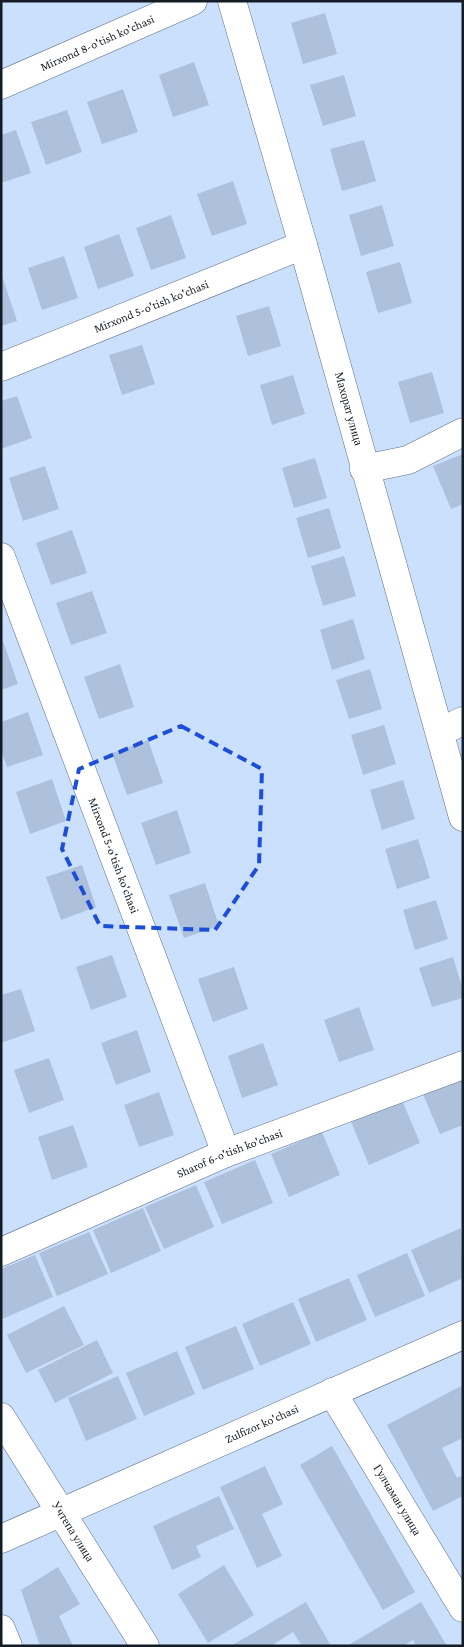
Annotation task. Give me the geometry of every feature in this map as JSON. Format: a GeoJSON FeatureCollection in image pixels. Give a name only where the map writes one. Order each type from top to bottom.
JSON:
{"type":"FeatureCollection","features":[{"type":"Feature","properties":{"kind":"street","name":"Mirxond 8-o'tish ko'chasi"},"geometry":{"type":"LineString","coordinates":[[1,85],[193,1]]}},
{"type":"Feature","properties":{"kind":"street","name":"Махорат улица"},"geometry":{"type":"LineString","coordinates":[[232,1],[303,245],[364,470],[451,727],[463,816]]}},
{"type":"Feature","properties":{"kind":"street","name":"Mirxond 5-o'tish ko'chasi"},"geometry":{"type":"LineString","coordinates":[[1,368],[303,245]]}},
{"type":"Feature","properties":{"kind":"street"},"geometry":{"type":"LineString","coordinates":[[364,470],[408,460],[463,432]]}},
{"type":"Feature","properties":{"kind":"street","name":"Mirxond 5-o'tish ko'chasi"},"geometry":{"type":"LineString","coordinates":[[1,557],[226,1153]]}},
{"type":"Feature","properties":{"kind":"street","name":"Sharof 6-o'tish ko'chasi"},"geometry":{"type":"LineString","coordinates":[[1,1252],[226,1153],[463,1065]]}},
{"type":"Feature","properties":{"kind":"street","name":"Zulfizor ko'chasi"},"geometry":{"type":"LineString","coordinates":[[1,1539],[463,1335]]}},
{"type":"Feature","properties":{"kind":"street","name":"Гулчаман улица"},"geometry":{"type":"LineString","coordinates":[[332,1392],[463,1608]]}},
{"type":"Feature","properties":{"kind":"street","name":"Учтепа улица"},"geometry":{"type":"LineString","coordinates":[[1,1417],[146,1646]]}},
{"type":"Feature","properties":{"kind":"street"},"geometry":{"type":"LineString","coordinates":[[1,1629],[8,1646]]}},
{"type":"Feature","properties":{"kind":"highlighted area"},"geometry":{"type":"Polygon","coordinates":[[[181,726],[262,769],[259,865],[215,930],[100,926],[62,849],[79,769],[181,726]]]}},
{"type":"Feature","properties":{"kind":"building"},"geometry":{"type":"Polygon","coordinates":[[[325,13],[337,54],[303,64],[291,23],[325,13]]]}},
{"type":"Feature","properties":{"kind":"building"},"geometry":{"type":"Polygon","coordinates":[[[194,62],[209,105],[173,117],[159,75],[194,62]]]}},
{"type":"Feature","properties":{"kind":"building"},"geometry":{"type":"Polygon","coordinates":[[[344,75],[356,116],[323,126],[310,85],[344,75]]]}},
{"type":"Feature","properties":{"kind":"building"},"geometry":{"type":"Polygon","coordinates":[[[123,89],[138,132],[102,144],[87,102],[123,89]]]}},
{"type":"Feature","properties":{"kind":"building"},"geometry":{"type":"Polygon","coordinates":[[[67,110],[82,152],[46,165],[31,122],[67,110]]]}},
{"type":"Feature","properties":{"kind":"building"},"geometry":{"type":"Polygon","coordinates":[[[16,130],[31,173],[1,183],[1,135],[16,130]]]}},
{"type":"Feature","properties":{"kind":"building"},"geometry":{"type":"Polygon","coordinates":[[[364,140],[376,181],[342,191],[330,149],[364,140]]]}},
{"type":"Feature","properties":{"kind":"building"},"geometry":{"type":"Polygon","coordinates":[[[233,181],[247,224],[212,236],[197,194],[233,181]]]}},
{"type":"Feature","properties":{"kind":"building"},"geometry":{"type":"Polygon","coordinates":[[[382,205],[394,246],[361,256],[349,215],[382,205]]]}},
{"type":"Feature","properties":{"kind":"building"},"geometry":{"type":"Polygon","coordinates":[[[171,215],[186,258],[151,270],[136,228],[171,215]]]}},
{"type":"Feature","properties":{"kind":"building"},"geometry":{"type":"Polygon","coordinates":[[[119,234],[134,276],[98,289],[84,247],[119,234]]]}},
{"type":"Feature","properties":{"kind":"building"},"geometry":{"type":"Polygon","coordinates":[[[64,256],[78,298],[42,310],[28,268],[64,256]]]}},
{"type":"Feature","properties":{"kind":"building"},"geometry":{"type":"Polygon","coordinates":[[[400,262],[412,303],[378,313],[366,272],[400,262]]]}},
{"type":"Feature","properties":{"kind":"building"},"geometry":{"type":"Polygon","coordinates":[[[1,277],[17,321],[1,326],[1,277]]]}},
{"type":"Feature","properties":{"kind":"building"},"geometry":{"type":"Polygon","coordinates":[[[269,306],[281,346],[248,356],[236,316],[269,306]]]}},
{"type":"Feature","properties":{"kind":"building"},"geometry":{"type":"Polygon","coordinates":[[[142,345],[155,384],[122,395],[109,355],[142,345]]]}},
{"type":"Feature","properties":{"kind":"building"},"geometry":{"type":"Polygon","coordinates":[[[432,372],[444,413],[410,423],[398,382],[432,372]]]}},
{"type":"Feature","properties":{"kind":"building"},"geometry":{"type":"Polygon","coordinates":[[[293,375],[305,414],[272,425],[260,385],[293,375]]]}},
{"type":"Feature","properties":{"kind":"building"},"geometry":{"type":"Polygon","coordinates":[[[17,396],[32,438],[1,449],[1,401],[17,396]]]}},
{"type":"Feature","properties":{"kind":"building"},"geometry":{"type":"Polygon","coordinates":[[[463,454],[463,504],[451,509],[433,466],[463,454]]]}},
{"type":"Feature","properties":{"kind":"building"},"geometry":{"type":"Polygon","coordinates":[[[315,458],[327,498],[294,508],[282,468],[315,458]]]}},
{"type":"Feature","properties":{"kind":"building"},"geometry":{"type":"Polygon","coordinates":[[[45,466],[59,509],[23,521],[9,478],[45,466]]]}},
{"type":"Feature","properties":{"kind":"building"},"geometry":{"type":"Polygon","coordinates":[[[329,508],[341,548],[308,558],[296,518],[329,508]]]}},
{"type":"Feature","properties":{"kind":"building"},"geometry":{"type":"Polygon","coordinates":[[[72,530],[87,573],[51,585],[36,543],[72,530]]]}},
{"type":"Feature","properties":{"kind":"building"},"geometry":{"type":"Polygon","coordinates":[[[344,556],[356,596],[323,606],[311,566],[344,556]]]}},
{"type":"Feature","properties":{"kind":"building"},"geometry":{"type":"Polygon","coordinates":[[[92,591],[107,633],[71,645],[56,603],[92,591]]]}},
{"type":"Feature","properties":{"kind":"building"},"geometry":{"type":"Polygon","coordinates":[[[353,619],[365,659],[332,670],[320,630],[353,619]]]}},
{"type":"Feature","properties":{"kind":"building"},"geometry":{"type":"Polygon","coordinates":[[[3,641],[18,684],[1,690],[1,642],[3,641]]]}},
{"type":"Feature","properties":{"kind":"building"},"geometry":{"type":"Polygon","coordinates":[[[120,664],[134,707],[99,719],[84,677],[120,664]]]}},
{"type":"Feature","properties":{"kind":"building"},"geometry":{"type":"Polygon","coordinates":[[[370,669],[382,709],[349,719],[336,680],[370,669]]]}},
{"type":"Feature","properties":{"kind":"building"},"geometry":{"type":"Polygon","coordinates":[[[28,712],[43,755],[7,767],[1,750],[1,722],[28,712]]]}},
{"type":"Feature","properties":{"kind":"building"},"geometry":{"type":"Polygon","coordinates":[[[384,725],[396,764],[363,775],[351,735],[384,725]]]}},
{"type":"Feature","properties":{"kind":"building"},"geometry":{"type":"Polygon","coordinates":[[[148,740],[163,783],[127,795],[112,753],[148,740]]]}},
{"type":"Feature","properties":{"kind":"building"},"geometry":{"type":"Polygon","coordinates":[[[52,779],[66,821],[30,834],[16,792],[52,779]]]}},
{"type":"Feature","properties":{"kind":"building"},"geometry":{"type":"Polygon","coordinates":[[[403,780],[415,819],[382,830],[370,790],[403,780]]]}},
{"type":"Feature","properties":{"kind":"building"},"geometry":{"type":"Polygon","coordinates":[[[177,810],[191,853],[156,865],[141,823],[177,810]]]}},
{"type":"Feature","properties":{"kind":"building"},"geometry":{"type":"Polygon","coordinates":[[[418,839],[430,878],[397,889],[385,849],[418,839]]]}},
{"type":"Feature","properties":{"kind":"building"},"geometry":{"type":"Polygon","coordinates":[[[82,865],[96,907],[61,920],[46,877],[82,865]]]}},
{"type":"Feature","properties":{"kind":"building"},"geometry":{"type":"Polygon","coordinates":[[[205,883],[219,926],[184,938],[169,895],[205,883]]]}},
{"type":"Feature","properties":{"kind":"building"},"geometry":{"type":"Polygon","coordinates":[[[436,900],[448,939],[415,950],[403,910],[436,900]]]}},
{"type":"Feature","properties":{"kind":"building"},"geometry":{"type":"Polygon","coordinates":[[[112,955],[127,997],[91,1010],[76,967],[112,955]]]}},
{"type":"Feature","properties":{"kind":"building"},"geometry":{"type":"Polygon","coordinates":[[[453,957],[463,990],[463,998],[432,1007],[419,968],[453,957]]]}},
{"type":"Feature","properties":{"kind":"building"},"geometry":{"type":"Polygon","coordinates":[[[234,967],[248,1009],[213,1022],[198,979],[234,967]]]}},
{"type":"Feature","properties":{"kind":"building"},"geometry":{"type":"Polygon","coordinates":[[[21,989],[35,1031],[1,1043],[1,995],[21,989]]]}},
{"type":"Feature","properties":{"kind":"building"},"geometry":{"type":"Polygon","coordinates":[[[359,1007],[374,1050],[339,1062],[324,1020],[359,1007]]]}},
{"type":"Feature","properties":{"kind":"building"},"geometry":{"type":"Polygon","coordinates":[[[137,1030],[151,1072],[116,1085],[101,1043],[137,1030]]]}},
{"type":"Feature","properties":{"kind":"building"},"geometry":{"type":"Polygon","coordinates":[[[263,1043],[278,1085],[242,1098],[228,1056],[263,1043]]]}},
{"type":"Feature","properties":{"kind":"building"},"geometry":{"type":"Polygon","coordinates":[[[49,1058],[64,1100],[29,1113],[14,1070],[49,1058]]]}},
{"type":"Feature","properties":{"kind":"building"},"geometry":{"type":"Polygon","coordinates":[[[463,1074],[463,1125],[440,1134],[422,1092],[463,1074]]]}},
{"type":"Feature","properties":{"kind":"building"},"geometry":{"type":"Polygon","coordinates":[[[159,1092],[174,1135],[139,1147],[124,1105],[159,1092]]]}},
{"type":"Feature","properties":{"kind":"building"},"geometry":{"type":"Polygon","coordinates":[[[402,1100],[420,1143],[369,1165],[351,1122],[402,1100]]]}},
{"type":"Feature","properties":{"kind":"building"},"geometry":{"type":"Polygon","coordinates":[[[73,1125],[88,1167],[52,1180],[38,1137],[73,1125]]]}},
{"type":"Feature","properties":{"kind":"building"},"geometry":{"type":"Polygon","coordinates":[[[322,1132],[340,1175],[289,1197],[271,1154],[322,1132]]]}},
{"type":"Feature","properties":{"kind":"building"},"geometry":{"type":"Polygon","coordinates":[[[255,1160],[273,1203],[222,1224],[204,1182],[255,1160]]]}},
{"type":"Feature","properties":{"kind":"building"},"geometry":{"type":"Polygon","coordinates":[[[196,1185],[214,1227],[164,1249],[145,1207],[196,1185]]]}},
{"type":"Feature","properties":{"kind":"building"},"geometry":{"type":"Polygon","coordinates":[[[143,1208],[161,1251],[111,1273],[93,1230],[143,1208]]]}},
{"type":"Feature","properties":{"kind":"building"},"geometry":{"type":"Polygon","coordinates":[[[461,1228],[463,1278],[429,1293],[411,1250],[461,1228]]]}},
{"type":"Feature","properties":{"kind":"building"},"geometry":{"type":"Polygon","coordinates":[[[89,1232],[108,1274],[57,1296],[39,1253],[89,1232]]]}},
{"type":"Feature","properties":{"kind":"building"},"geometry":{"type":"Polygon","coordinates":[[[407,1253],[425,1296],[375,1317],[357,1275],[407,1253]]]}},
{"type":"Feature","properties":{"kind":"building"},"geometry":{"type":"Polygon","coordinates":[[[35,1255],[53,1297],[2,1319],[1,1269],[35,1255]]]}},
{"type":"Feature","properties":{"kind":"building"},"geometry":{"type":"Polygon","coordinates":[[[349,1278],[367,1320],[316,1342],[298,1299],[349,1278]]]}},
{"type":"Feature","properties":{"kind":"building"},"geometry":{"type":"Polygon","coordinates":[[[293,1302],[311,1344],[260,1366],[242,1324],[293,1302]]]}},
{"type":"Feature","properties":{"kind":"building"},"geometry":{"type":"Polygon","coordinates":[[[64,1306],[84,1345],[26,1373],[7,1335],[64,1306]]]}},
{"type":"Feature","properties":{"kind":"building"},"geometry":{"type":"Polygon","coordinates":[[[236,1326],[254,1369],[203,1390],[185,1347],[236,1326]]]}},
{"type":"Feature","properties":{"kind":"building"},"geometry":{"type":"Polygon","coordinates":[[[97,1340],[113,1373],[55,1403],[38,1370],[97,1340]]]}},
{"type":"Feature","properties":{"kind":"building"},"geometry":{"type":"Polygon","coordinates":[[[177,1351],[195,1394],[144,1416],[126,1373],[177,1351]]]}},
{"type":"Feature","properties":{"kind":"building"},"geometry":{"type":"Polygon","coordinates":[[[118,1376],[137,1419],[86,1441],[68,1398],[118,1376]]]}},
{"type":"Feature","properties":{"kind":"building"},"geometry":{"type":"Polygon","coordinates":[[[463,1385],[463,1438],[442,1448],[457,1478],[463,1475],[463,1496],[433,1511],[387,1425],[463,1385]]]}},
{"type":"Feature","properties":{"kind":"building"},"geometry":{"type":"Polygon","coordinates":[[[332,1446],[415,1592],[383,1610],[300,1465],[332,1446]]]}},
{"type":"Feature","properties":{"kind":"building"},"geometry":{"type":"Polygon","coordinates":[[[265,1466],[283,1504],[262,1514],[282,1556],[257,1568],[220,1487],[265,1466]]]}},
{"type":"Feature","properties":{"kind":"building"},"geometry":{"type":"Polygon","coordinates":[[[219,1496],[234,1529],[196,1546],[201,1557],[172,1570],[153,1526],[219,1496]]]}},
{"type":"Feature","properties":{"kind":"building"},"geometry":{"type":"Polygon","coordinates":[[[224,1565],[254,1615],[208,1643],[178,1594],[224,1565]]]}},
{"type":"Feature","properties":{"kind":"building"},"geometry":{"type":"Polygon","coordinates":[[[58,1567],[80,1604],[59,1616],[73,1646],[40,1646],[21,1590],[58,1567]]]}},
{"type":"Feature","properties":{"kind":"building"},"geometry":{"type":"Polygon","coordinates":[[[306,1602],[331,1646],[302,1646],[293,1632],[271,1646],[231,1646],[306,1602]]]}},
{"type":"Feature","properties":{"kind":"building"},"geometry":{"type":"Polygon","coordinates":[[[421,1602],[447,1646],[416,1646],[413,1640],[403,1646],[347,1646],[421,1602]]]}}]}
